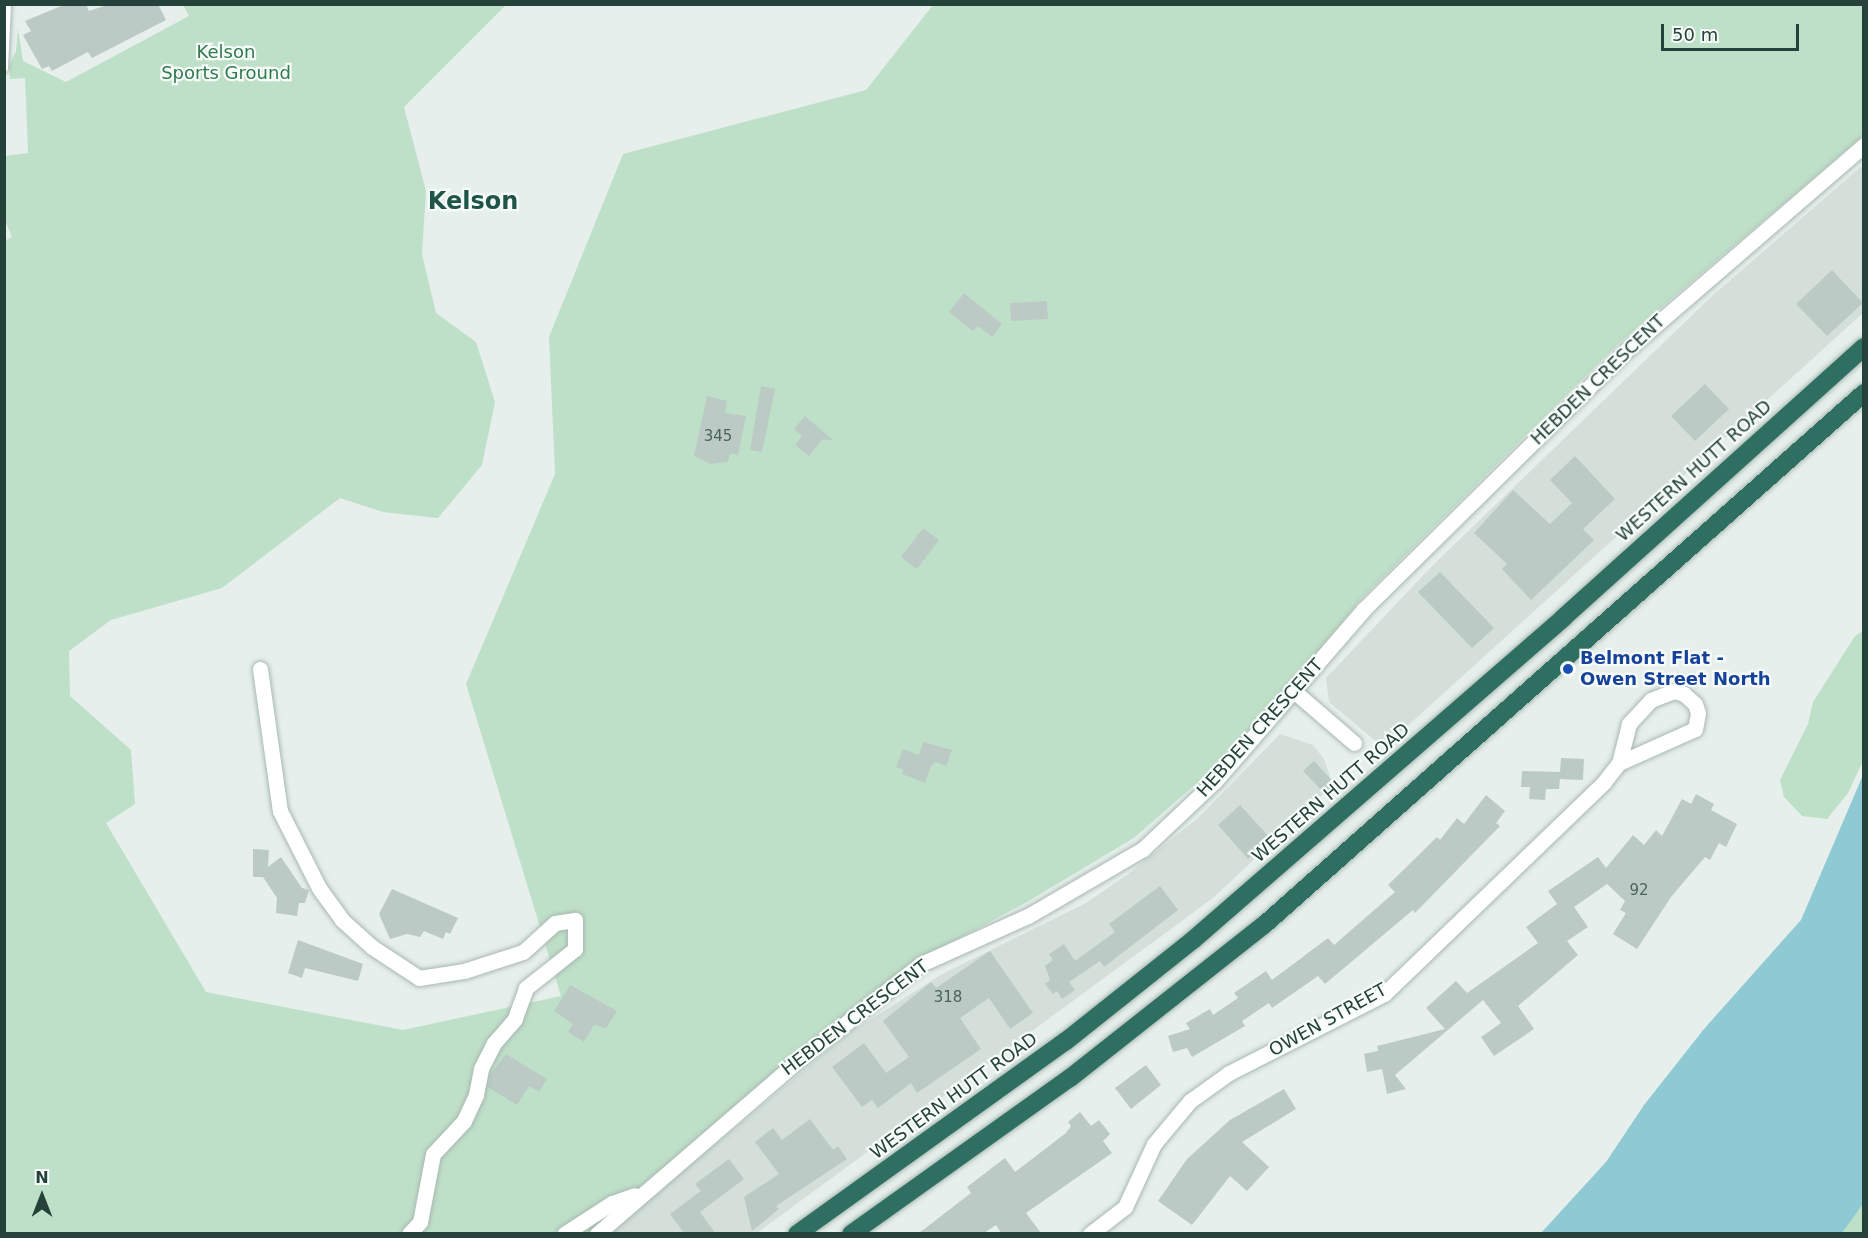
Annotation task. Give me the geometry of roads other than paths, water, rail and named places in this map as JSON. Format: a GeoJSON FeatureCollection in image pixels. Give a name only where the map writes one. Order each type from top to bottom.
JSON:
{"type":"FeatureCollection","features":[{"type":"Feature","properties":{"kind":"highway","name":"WESTERN HUTT ROAD"},"geometry":{"type":"LineString","coordinates":[[797,1233],[1056,1048],[1193,940],[1563,618],[1863,348]]}},
{"type":"Feature","properties":{"kind":"highway"},"geometry":{"type":"LineString","coordinates":[[851,1233],[1070,1078],[1264,925],[1863,393]]}},
{"type":"Feature","properties":{"kind":"street","name":"HEBDEN CRESCENT"},"geometry":{"type":"LineString","coordinates":[[597,1233],[844,1022],[921,964],[1028,916],[1143,849],[1216,780],[1295,692],[1364,609],[1629,348],[1863,145]]}},
{"type":"Feature","properties":{"kind":"street"},"geometry":{"type":"LineString","coordinates":[[260,669],[280,811],[319,888],[342,920],[372,947],[419,978],[464,971],[523,952],[555,923],[575,920],[575,949],[526,988],[515,1019],[494,1043],[481,1069],[476,1095],[464,1121],[433,1154],[420,1222],[410,1233]]}},
{"type":"Feature","properties":{"kind":"street"},"geometry":{"type":"LineString","coordinates":[[1295,692],[1354,743]]}},
{"type":"Feature","properties":{"kind":"street"},"geometry":{"type":"LineString","coordinates":[[1674,692],[1684,694],[1695,704],[1698,713],[1695,729],[1619,763],[1629,724],[1651,700],[1674,692]]}},
{"type":"Feature","properties":{"kind":"street","name":"OWEN STREET"},"geometry":{"type":"LineString","coordinates":[[1090,1233],[1125,1207],[1154,1144],[1190,1101],[1229,1073],[1384,994],[1604,782],[1619,763]]}},
{"type":"Feature","properties":{"kind":"street"},"geometry":{"type":"LineString","coordinates":[[564,1233],[612,1203],[642,1193]]}},
{"type":"Feature","properties":{"kind":"lane"},"geometry":{"type":"LineString","coordinates":[[4,68],[7,4]]}},
{"type":"Feature","properties":{"kind":"water"},"geometry":{"type":"Polygon","coordinates":[[[1863,775],[1863,1204],[1842,1233],[1541,1233],[1606,1162],[1644,1105],[1704,1029],[1801,920],[1863,775]]]}},
{"type":"Feature","properties":{"kind":"place","name":"Belmont Flat - Owen Street North"},"geometry":{"type":"Point","coordinates":[1568,669]}},
{"type":"Feature","properties":{"kind":"district","name":"Kelson"},"geometry":{"type":"Point","coordinates":[473,202]}},
{"type":"Feature","properties":{"kind":"park label","name":"Kelson Sports Ground"},"geometry":{"type":"Point","coordinates":[226,63]}}]}
